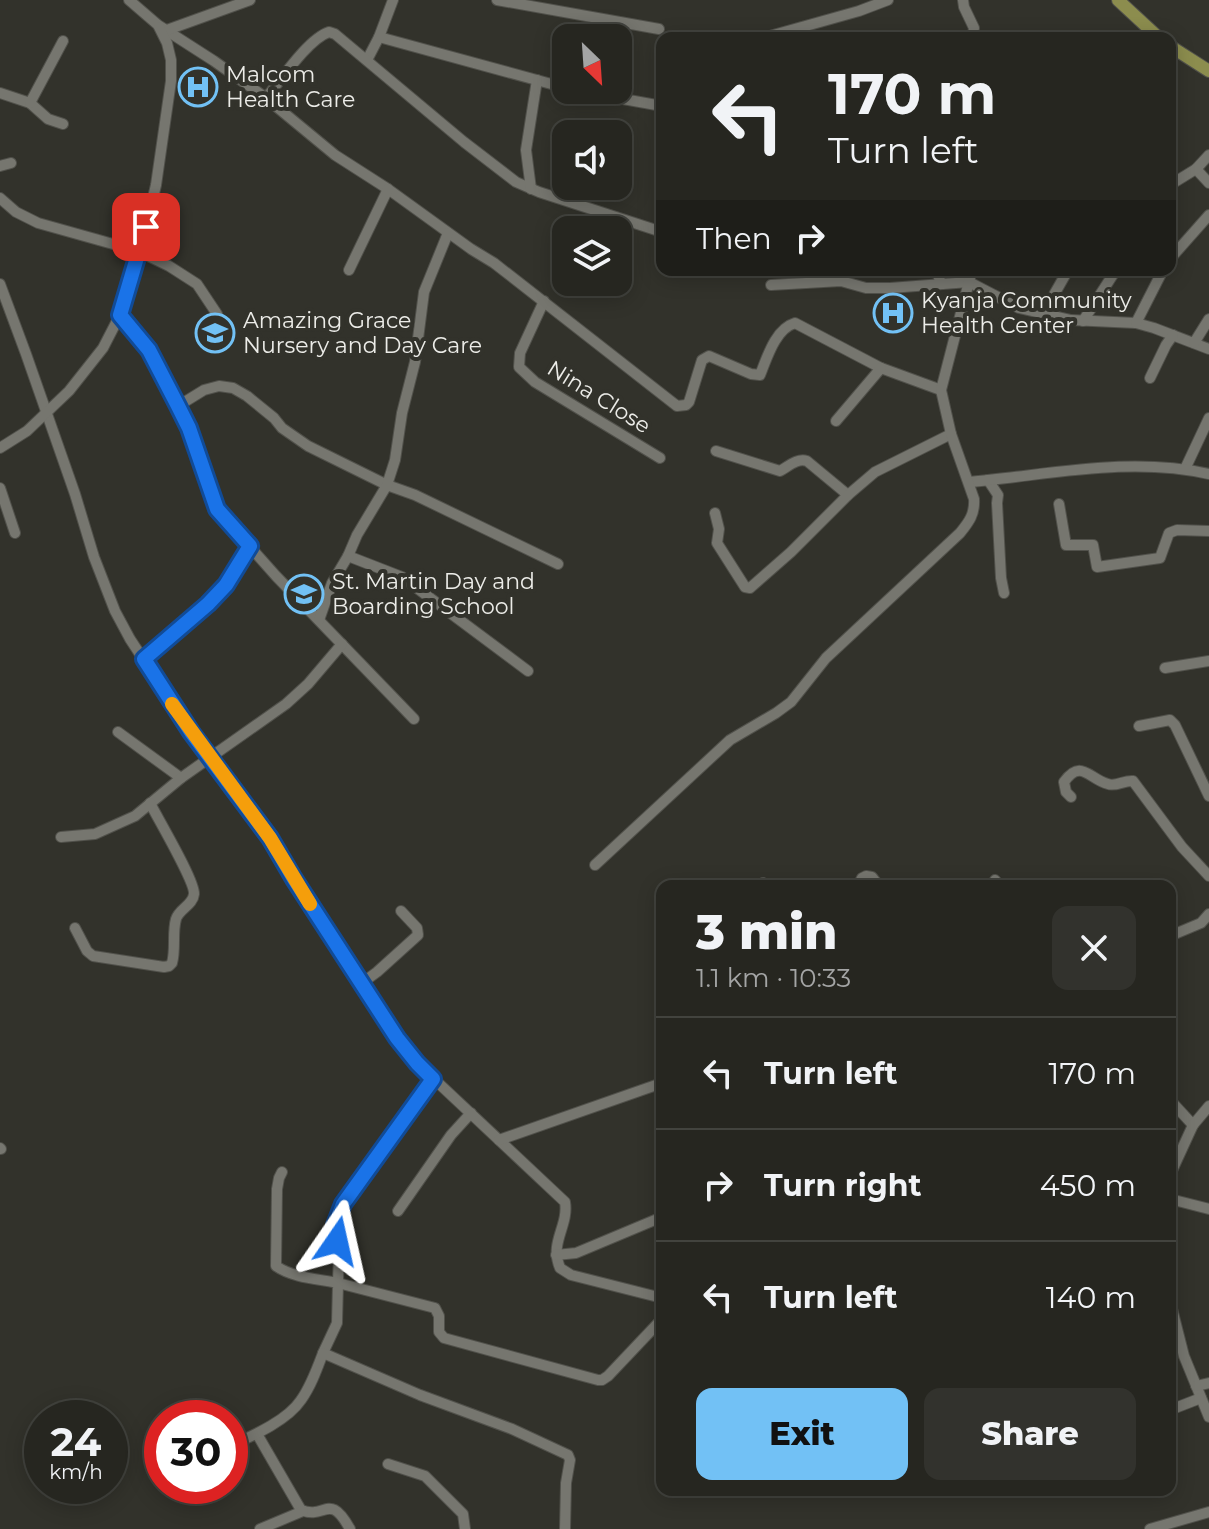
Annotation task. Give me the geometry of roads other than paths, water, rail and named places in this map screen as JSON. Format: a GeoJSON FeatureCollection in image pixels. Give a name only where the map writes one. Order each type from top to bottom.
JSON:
{"type":"FeatureCollection","features":[{"type":"Feature","properties":{"kind":"main road"},"geometry":{"type":"LineString","coordinates":[[1118,0],[1152,32]]}},
{"type":"Feature","properties":{"kind":"main road"},"geometry":{"type":"LineString","coordinates":[[1176,50],[1209,71]]}},
{"type":"Feature","properties":{"kind":"street"},"geometry":{"type":"LineString","coordinates":[[129,0],[162,27],[266,98],[335,155],[494,263],[677,406],[689,402],[702,360],[706,357],[760,375],[767,354],[786,326],[791,324],[799,324],[881,368],[941,390]]}},
{"type":"Feature","properties":{"kind":"street"},"geometry":{"type":"LineString","coordinates":[[162,27],[250,0]]}},
{"type":"Feature","properties":{"kind":"street"},"geometry":{"type":"LineString","coordinates":[[367,60],[393,0]]}},
{"type":"Feature","properties":{"kind":"street"},"geometry":{"type":"LineString","coordinates":[[497,0],[659,29]]}},
{"type":"Feature","properties":{"kind":"street"},"geometry":{"type":"LineString","coordinates":[[784,32],[888,0]]}},
{"type":"Feature","properties":{"kind":"street"},"geometry":{"type":"LineString","coordinates":[[963,0],[973,32]]}},
{"type":"Feature","properties":{"kind":"street"},"geometry":{"type":"LineString","coordinates":[[0,448],[46,414],[88,368],[110,337],[120,315],[156,185],[171,81],[171,60],[162,27]]}},
{"type":"Feature","properties":{"kind":"street"},"geometry":{"type":"LineString","coordinates":[[266,98],[308,47],[324,33],[335,34],[516,182],[656,230]]}},
{"type":"Feature","properties":{"kind":"street"},"geometry":{"type":"LineString","coordinates":[[379,37],[552,84]]}},
{"type":"Feature","properties":{"kind":"street"},"geometry":{"type":"LineString","coordinates":[[30,103],[63,41]]}},
{"type":"Feature","properties":{"kind":"street"},"geometry":{"type":"LineString","coordinates":[[531,189],[526,150],[537,80]]}},
{"type":"Feature","properties":{"kind":"street"},"geometry":{"type":"LineString","coordinates":[[0,93],[30,103],[48,119],[63,124]]}},
{"type":"Feature","properties":{"kind":"street"},"geometry":{"type":"LineString","coordinates":[[632,101],[656,105]]}},
{"type":"Feature","properties":{"kind":"street"},"geometry":{"type":"LineString","coordinates":[[1176,181],[1196,169],[1209,155]]}},
{"type":"Feature","properties":{"kind":"street"},"geometry":{"type":"LineString","coordinates":[[1196,169],[1209,183]]}},
{"type":"Feature","properties":{"kind":"street"},"geometry":{"type":"LineString","coordinates":[[349,270],[388,189]]}},
{"type":"Feature","properties":{"kind":"street"},"geometry":{"type":"LineString","coordinates":[[0,198],[16,212],[38,223],[138,251],[169,266],[197,284],[217,314]]}},
{"type":"Feature","properties":{"kind":"street"},"geometry":{"type":"LineString","coordinates":[[1176,252],[1209,215]]}},
{"type":"Feature","properties":{"kind":"street"},"geometry":{"type":"LineString","coordinates":[[319,620],[332,583],[387,485],[415,362],[424,292],[448,233]]}},
{"type":"Feature","properties":{"kind":"street"},"geometry":{"type":"LineString","coordinates":[[938,276],[941,283]]}},
{"type":"Feature","properties":{"kind":"street"},"geometry":{"type":"LineString","coordinates":[[595,865],[730,740],[791,702],[826,658],[968,523],[974,507],[969,482],[951,434],[941,390],[971,276]]}},
{"type":"Feature","properties":{"kind":"street"},"geometry":{"type":"LineString","coordinates":[[771,285],[841,281],[878,288],[941,283],[971,276],[1019,308],[1083,321],[1136,323],[1209,349]]}},
{"type":"Feature","properties":{"kind":"street"},"geometry":{"type":"LineString","coordinates":[[1043,314],[1065,276]]}},
{"type":"Feature","properties":{"kind":"street"},"geometry":{"type":"LineString","coordinates":[[1083,321],[1112,276]]}},
{"type":"Feature","properties":{"kind":"street"},"geometry":{"type":"LineString","coordinates":[[1136,323],[1160,276]]}},
{"type":"Feature","properties":{"kind":"street"},"geometry":{"type":"LineString","coordinates":[[0,284],[75,494],[94,557],[115,611],[130,639],[209,757],[270,838],[397,1038],[433,1079],[565,1202],[566,1211],[556,1244],[560,1268],[565,1273],[656,1296]]}},
{"type":"Feature","properties":{"kind":"street","name":"Nina Close"},"geometry":{"type":"LineString","coordinates":[[544,301],[520,353],[519,367],[535,382],[660,458]]}},
{"type":"Feature","properties":{"kind":"street"},"geometry":{"type":"LineString","coordinates":[[120,315],[149,350],[178,406],[189,428],[217,509],[276,576],[414,719]]}},
{"type":"Feature","properties":{"kind":"street"},"geometry":{"type":"LineString","coordinates":[[1194,343],[1209,319]]}},
{"type":"Feature","properties":{"kind":"street"},"geometry":{"type":"LineString","coordinates":[[1150,378],[1173,335]]}},
{"type":"Feature","properties":{"kind":"street"},"geometry":{"type":"LineString","coordinates":[[836,421],[881,368]]}},
{"type":"Feature","properties":{"kind":"street"},"geometry":{"type":"LineString","coordinates":[[178,406],[204,390],[219,386],[233,388],[308,446],[558,564]]}},
{"type":"Feature","properties":{"kind":"street"},"geometry":{"type":"LineString","coordinates":[[1185,469],[1209,418]]}},
{"type":"Feature","properties":{"kind":"street"},"geometry":{"type":"LineString","coordinates":[[715,513],[719,548],[745,587],[750,588],[875,472],[951,434]]}},
{"type":"Feature","properties":{"kind":"street"},"geometry":{"type":"LineString","coordinates":[[716,451],[780,471],[802,459],[848,495]]}},
{"type":"Feature","properties":{"kind":"street"},"geometry":{"type":"LineString","coordinates":[[969,482],[1128,466],[1185,469],[1209,474]]}},
{"type":"Feature","properties":{"kind":"street"},"geometry":{"type":"LineString","coordinates":[[988,480],[998,495],[1004,593]]}},
{"type":"Feature","properties":{"kind":"street"},"geometry":{"type":"LineString","coordinates":[[0,488],[15,533]]}},
{"type":"Feature","properties":{"kind":"street"},"geometry":{"type":"LineString","coordinates":[[1059,504],[1066,545],[1093,545],[1097,567],[1160,558],[1169,533],[1177,530],[1209,531]]}},
{"type":"Feature","properties":{"kind":"street"},"geometry":{"type":"LineString","coordinates":[[144,659],[226,585],[250,546]]}},
{"type":"Feature","properties":{"kind":"street"},"geometry":{"type":"LineString","coordinates":[[348,556],[402,577],[528,671]]}},
{"type":"Feature","properties":{"kind":"street"},"geometry":{"type":"LineString","coordinates":[[61,837],[84,836],[135,816],[209,757],[286,704],[308,684],[342,644]]}},
{"type":"Feature","properties":{"kind":"street"},"geometry":{"type":"LineString","coordinates":[[1165,668],[1209,661]]}},
{"type":"Feature","properties":{"kind":"street"},"geometry":{"type":"LineString","coordinates":[[1139,726],[1170,720],[1175,725],[1209,796]]}},
{"type":"Feature","properties":{"kind":"street"},"geometry":{"type":"LineString","coordinates":[[118,732],[181,778]]}},
{"type":"Feature","properties":{"kind":"street"},"geometry":{"type":"LineString","coordinates":[[1071,797],[1066,792],[1064,782],[1076,770],[1084,770],[1112,786],[1133,781],[1182,847],[1209,876]]}},
{"type":"Feature","properties":{"kind":"street"},"geometry":{"type":"LineString","coordinates":[[75,928],[93,956],[164,967],[172,963],[176,920],[191,901],[193,890],[150,803]]}},
{"type":"Feature","properties":{"kind":"street"},"geometry":{"type":"LineString","coordinates":[[362,983],[418,935],[417,928],[401,911]]}},
{"type":"Feature","properties":{"kind":"street"},"geometry":{"type":"LineString","coordinates":[[1176,934],[1206,922]]}},
{"type":"Feature","properties":{"kind":"street"},"geometry":{"type":"LineString","coordinates":[[248,1438],[286,1414],[301,1400],[337,1323],[339,1251],[335,1225],[339,1211],[433,1079]]}},
{"type":"Feature","properties":{"kind":"street"},"geometry":{"type":"LineString","coordinates":[[499,1140],[656,1085]]}},
{"type":"Feature","properties":{"kind":"street"},"geometry":{"type":"LineString","coordinates":[[1176,1160],[1193,1125],[1209,1106]]}},
{"type":"Feature","properties":{"kind":"street"},"geometry":{"type":"LineString","coordinates":[[1176,1107],[1193,1125]]}},
{"type":"Feature","properties":{"kind":"street"},"geometry":{"type":"LineString","coordinates":[[398,1211],[451,1135],[471,1113]]}},
{"type":"Feature","properties":{"kind":"street"},"geometry":{"type":"LineString","coordinates":[[282,1172],[277,1189],[276,1266],[292,1273],[435,1308],[439,1316],[439,1332],[444,1338],[602,1380],[656,1325]]}},
{"type":"Feature","properties":{"kind":"street"},"geometry":{"type":"LineString","coordinates":[[1176,1201],[1209,1209]]}},
{"type":"Feature","properties":{"kind":"street"},"geometry":{"type":"LineString","coordinates":[[556,1255],[576,1253],[656,1220]]}},
{"type":"Feature","properties":{"kind":"street"},"geometry":{"type":"LineString","coordinates":[[1176,1329],[1209,1417]]}},
{"type":"Feature","properties":{"kind":"street"},"geometry":{"type":"LineString","coordinates":[[323,1353],[420,1395],[512,1429],[568,1455],[565,1529]]}},
{"type":"Feature","properties":{"kind":"street"},"geometry":{"type":"LineString","coordinates":[[1196,1386],[1209,1383]]}},
{"type":"Feature","properties":{"kind":"street"},"geometry":{"type":"LineString","coordinates":[[1176,1408],[1201,1398]]}},
{"type":"Feature","properties":{"kind":"street"},"geometry":{"type":"LineString","coordinates":[[257,1434],[303,1511]]}},
{"type":"Feature","properties":{"kind":"street"},"geometry":{"type":"LineString","coordinates":[[388,1464],[425,1476],[463,1514],[465,1529]]}},
{"type":"Feature","properties":{"kind":"street"},"geometry":{"type":"LineString","coordinates":[[260,1529],[303,1511],[328,1509],[342,1514],[350,1529]]}},
{"type":"Feature","properties":{"kind":"street"},"geometry":{"type":"LineString","coordinates":[[1150,1529],[1209,1512]]}},
{"type":"Feature","properties":{"kind":"place","name":"Malcom Health Care"},"geometry":{"type":"Point","coordinates":[198,87]}},
{"type":"Feature","properties":{"kind":"place","name":"Kyanja Community Health Center"},"geometry":{"type":"Point","coordinates":[893,313]}},
{"type":"Feature","properties":{"kind":"place","name":"Amazing Grace Nursery and Day Care"},"geometry":{"type":"Point","coordinates":[215,333]}},
{"type":"Feature","properties":{"kind":"place","name":"St. Martin Day and Boarding School"},"geometry":{"type":"Point","coordinates":[304,594]}}]}
